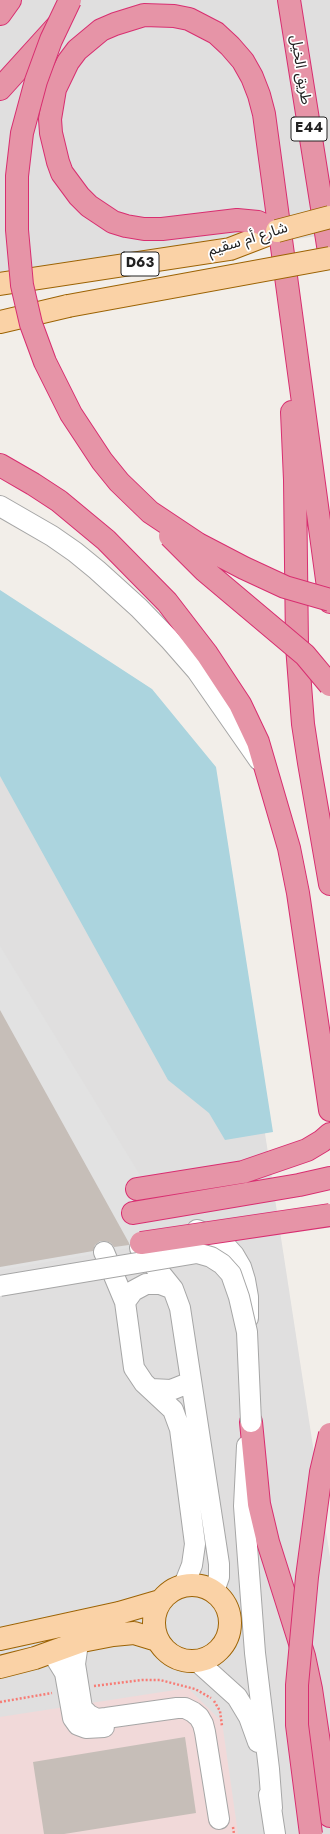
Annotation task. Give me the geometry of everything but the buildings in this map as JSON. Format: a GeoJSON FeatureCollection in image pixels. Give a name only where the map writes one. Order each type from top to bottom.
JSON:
{"type":"FeatureCollection","features":[{"type":"Feature","properties":{"kind":"highway"},"geometry":{"type":"LineString","coordinates":[[0,14],[10,0]]}},
{"type":"Feature","properties":{"kind":"highway"},"geometry":{"type":"LineString","coordinates":[[70,0],[42,62],[26,112],[17,176],[17,230],[22,285],[31,324],[42,356],[71,414],[102,461],[119,482],[150,512],[190,556],[292,644],[312,663],[330,685]]}},
{"type":"Feature","properties":{"kind":"highway"},"geometry":{"type":"LineString","coordinates":[[0,89],[8,76],[81,0]]}},
{"type":"Feature","properties":{"kind":"highway","name":"طريق الخيل"},"geometry":{"type":"LineString","coordinates":[[289,0],[330,258]]}},
{"type":"Feature","properties":{"kind":"highway"},"geometry":{"type":"LineString","coordinates":[[150,512],[198,544],[244,568],[285,587],[330,601],[264,114],[257,89],[243,61],[230,46],[216,33],[189,19],[159,14],[144,15],[101,30],[77,50],[68,62],[55,89],[50,119],[51,133],[62,173],[79,196],[89,206],[113,222],[144,229],[162,229],[242,220],[258,222],[277,230]]}},
{"type":"Feature","properties":{"kind":"highway"},"geometry":{"type":"LineString","coordinates":[[292,319],[289,351],[295,480],[297,646],[303,724],[308,763],[330,884]]}},
{"type":"Feature","properties":{"kind":"highway"},"geometry":{"type":"LineString","coordinates":[[0,465],[33,484],[58,501],[106,540],[167,602],[207,654],[240,704],[258,742],[288,842],[298,892],[330,1110]]}},
{"type":"Feature","properties":{"kind":"highway"},"geometry":{"type":"LineString","coordinates":[[137,1189],[243,1172],[307,1150],[330,1134]]}},
{"type":"Feature","properties":{"kind":"highway"},"geometry":{"type":"LineString","coordinates":[[133,1213],[299,1185],[330,1178]]}},
{"type":"Feature","properties":{"kind":"highway"},"geometry":{"type":"LineString","coordinates":[[140,1241],[330,1215]]}},
{"type":"Feature","properties":{"kind":"highway"},"geometry":{"type":"LineString","coordinates":[[251,1422],[259,1504],[268,1542],[304,1656],[311,1689],[330,1816]]}},
{"type":"Feature","properties":{"kind":"highway"},"geometry":{"type":"LineString","coordinates":[[311,1834],[297,1725],[297,1685],[307,1577],[321,1472],[330,1434]]}},
{"type":"Feature","properties":{"kind":"main road","name":"شارع أم سقيم"},"geometry":{"type":"LineString","coordinates":[[0,284],[230,249],[277,230],[330,217]]}},
{"type":"Feature","properties":{"kind":"main road","name":"شارع أم سقيم"},"geometry":{"type":"LineString","coordinates":[[0,322],[68,306],[330,258]]}},
{"type":"Feature","properties":{"kind":"main road"},"geometry":{"type":"LineString","coordinates":[[195,1584],[214,1591],[223,1601],[229,1612],[230,1625],[227,1638],[220,1649],[209,1657],[197,1661],[181,1660],[167,1652],[157,1640],[153,1624],[155,1612],[160,1601],[171,1590],[184,1585],[195,1584]]}},
{"type":"Feature","properties":{"kind":"main road"},"geometry":{"type":"LineString","coordinates":[[0,1639],[119,1613],[160,1601]]}},
{"type":"Feature","properties":{"kind":"main road"},"geometry":{"type":"LineString","coordinates":[[0,1667],[52,1652],[82,1641],[124,1633],[145,1635],[157,1640]]}},
{"type":"Feature","properties":{"kind":"street"},"geometry":{"type":"LineString","coordinates":[[0,506],[52,536],[75,552],[108,579],[160,629],[206,683],[268,774]]}},
{"type":"Feature","properties":{"kind":"street"},"geometry":{"type":"LineString","coordinates":[[214,1591],[219,1577],[219,1564],[180,1308],[173,1289],[140,1241],[189,1229],[214,1237],[225,1245],[234,1255],[246,1280],[249,1309],[246,1332]]}},
{"type":"Feature","properties":{"kind":"street"},"geometry":{"type":"LineString","coordinates":[[104,1252],[125,1302],[134,1368],[144,1384],[173,1410],[180,1429],[195,1544],[192,1565],[184,1585]]}},
{"type":"Feature","properties":{"kind":"street"},"geometry":{"type":"LineString","coordinates":[[0,1286],[198,1254],[210,1257],[222,1264],[230,1274],[239,1297],[246,1332],[251,1422],[246,1451],[244,1506],[255,1653],[269,1768],[275,1834]]}},
{"type":"Feature","properties":{"kind":"street"},"geometry":{"type":"LineString","coordinates":[[125,1302],[133,1291],[146,1284],[160,1284],[173,1289]]}},
{"type":"Feature","properties":{"kind":"street"},"geometry":{"type":"LineString","coordinates":[[151,1389],[172,1390],[191,1382]]}},
{"type":"Feature","properties":{"kind":"street"},"geometry":{"type":"LineString","coordinates":[[52,1652],[64,1673],[73,1718],[78,1725],[86,1728],[94,1728],[176,1716],[184,1716],[190,1720],[195,1726],[197,1734],[214,1820],[205,1732],[199,1717],[185,1708],[97,1719],[88,1715],[82,1708],[76,1664],[77,1650],[79,1643],[82,1641]]}},
{"type":"Feature","properties":{"kind":"street"},"geometry":{"type":"LineString","coordinates":[[197,1661],[237,1697],[249,1717],[257,1740],[272,1808]]}},
{"type":"Feature","properties":{"kind":"shaded area"},"geometry":{"type":"Polygon","coordinates":[[[0,0],[330,0],[330,234],[0,284],[0,0]]]}},
{"type":"Feature","properties":{"kind":"shaded area"},"geometry":{"type":"Polygon","coordinates":[[[0,594],[210,775],[330,1557],[330,1834],[0,1834],[0,594]]]}},
{"type":"Feature","properties":{"kind":"shaded area"},"geometry":{"type":"Polygon","coordinates":[[[0,946],[140,1175],[132,1220],[139,1219],[141,1246],[0,1270],[0,946]]]}},
{"type":"Feature","properties":{"kind":"shaded area"},"geometry":{"type":"Polygon","coordinates":[[[188,1688],[222,1722],[238,1834],[0,1834],[0,1717],[188,1688]]]}},
{"type":"Feature","properties":{"kind":"water"},"geometry":{"type":"Polygon","coordinates":[[[0,590],[152,689],[216,767],[273,1132],[225,1140],[209,1113],[168,1080],[0,776],[0,590]]]}}]}
